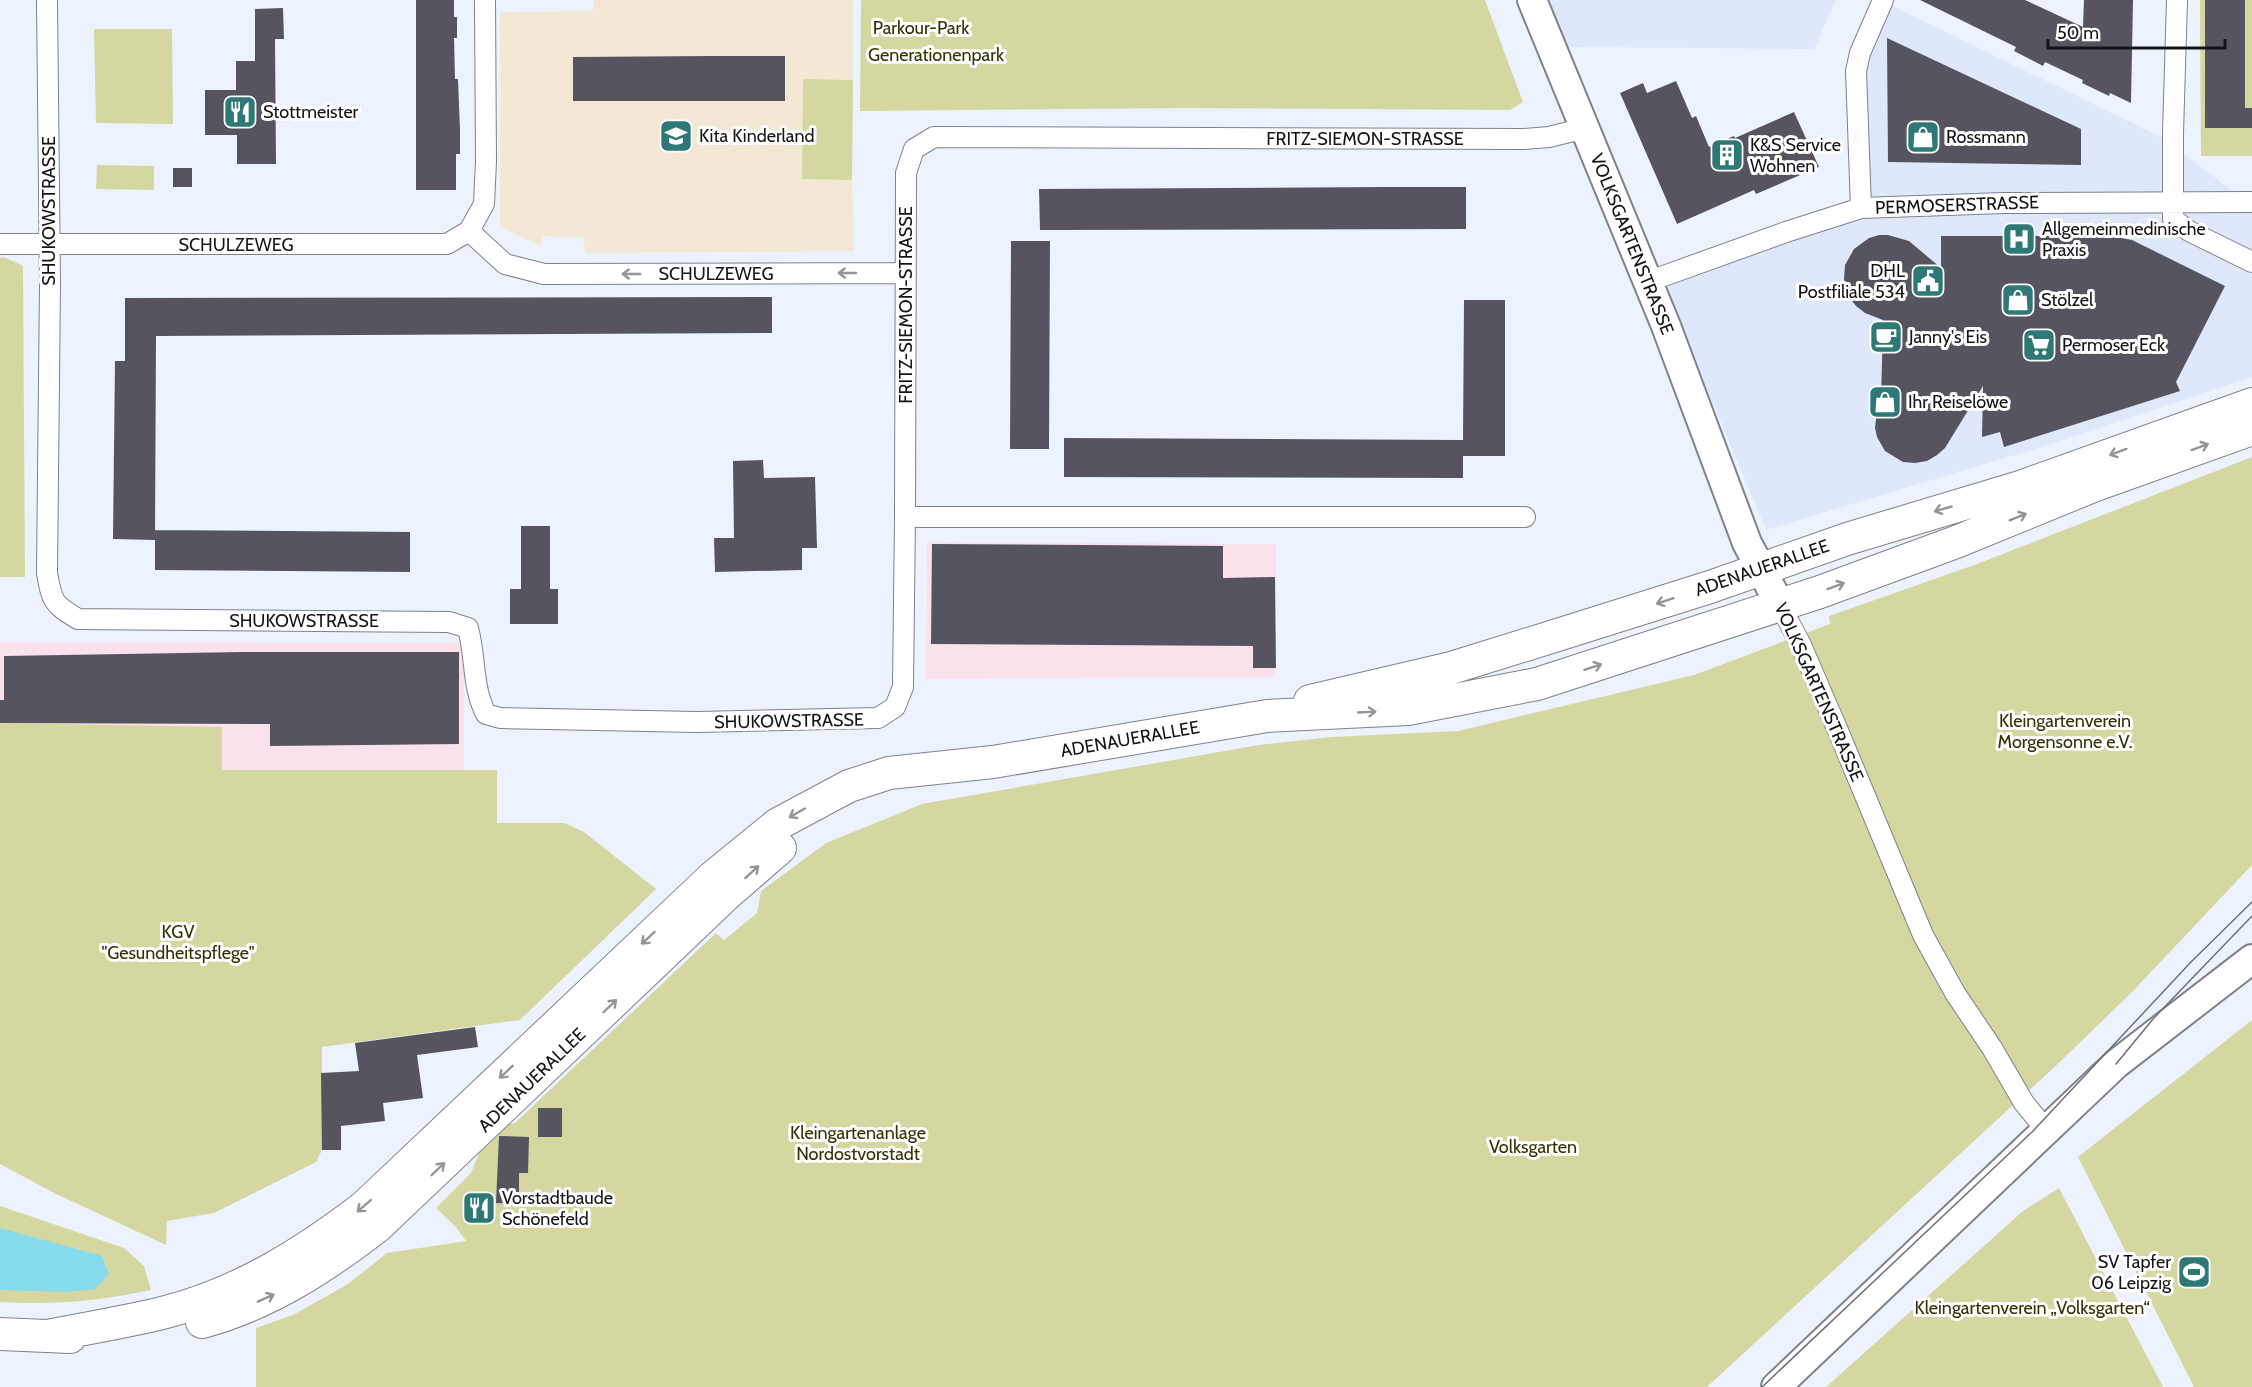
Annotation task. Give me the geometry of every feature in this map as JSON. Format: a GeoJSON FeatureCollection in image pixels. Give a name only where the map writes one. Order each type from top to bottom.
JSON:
{"type":"FeatureCollection","features":[{"type":"Feature","properties":{"kind":"main road","name":"VOLKSGARTENSTRASSE"},"geometry":{"type":"LineString","coordinates":[[1532,0],[1692,392],[1740,526],[1780,605]]}},
{"type":"Feature","properties":{"kind":"main road","name":"ADENAUERALLEE"},"geometry":{"type":"LineString","coordinates":[[1267,716],[1322,697],[1451,668],[1699,591],[1847,538],[2020,487],[2252,404]]}},
{"type":"Feature","properties":{"kind":"main road","name":"ADENAUERALLEE"},"geometry":{"type":"LineString","coordinates":[[0,1334],[117,1339],[173,1330],[212,1320],[269,1298],[298,1283],[340,1256],[380,1225],[727,894],[781,847],[852,806],[899,787],[993,762],[1267,716],[1408,709],[1537,684],[1780,605],[1956,542],[2093,486],[2252,429]]}},
{"type":"Feature","properties":{"kind":"main road"},"geometry":{"type":"LineString","coordinates":[[1776,1387],[2116,1064],[2252,959]]}},
{"type":"Feature","properties":{"kind":"street","name":"SHUKOWSTRASSE"},"geometry":{"type":"LineString","coordinates":[[47,0],[49,244],[47,573],[57,607],[78,619],[449,622],[468,628],[473,647],[477,698],[486,714],[500,718],[705,722],[878,718],[895,708],[903,687],[905,517]]}},
{"type":"Feature","properties":{"kind":"street"},"geometry":{"type":"LineString","coordinates":[[469,231],[484,204],[485,0]]}},
{"type":"Feature","properties":{"kind":"street"},"geometry":{"type":"LineString","coordinates":[[1861,208],[1856,71],[1860,53],[1883,0]]}},
{"type":"Feature","properties":{"kind":"street"},"geometry":{"type":"LineString","coordinates":[[2177,0],[2173,219],[2188,231],[2252,262]]}},
{"type":"Feature","properties":{"kind":"street","name":"FRITZ-SIEMON-STRASSE"},"geometry":{"type":"LineString","coordinates":[[905,517],[906,173],[914,149],[934,137],[1523,140],[1549,138],[1585,128]]}},
{"type":"Feature","properties":{"kind":"street","name":"PERMOSERSTRASSE"},"geometry":{"type":"LineString","coordinates":[[1647,282],[1786,232],[1861,208],[2004,203],[2252,201]]}},
{"type":"Feature","properties":{"kind":"street","name":"SCHULZEWEG"},"geometry":{"type":"LineString","coordinates":[[0,244],[447,244],[469,231],[505,264],[544,274],[906,273]]}},
{"type":"Feature","properties":{"kind":"street"},"geometry":{"type":"LineString","coordinates":[[905,517],[1525,517]]}},
{"type":"Feature","properties":{"kind":"street","name":"VOLKSGARTENSTRASSE"},"geometry":{"type":"LineString","coordinates":[[1780,605],[1811,667],[1923,935],[1955,993],[1992,1048],[2024,1103],[2047,1131]]}},
{"type":"Feature","properties":{"kind":"shaded area","name":"Kita Kinderland"},"geometry":{"type":"Polygon","coordinates":[[[594,0],[853,0],[854,251],[585,253],[584,238],[543,236],[541,246],[500,227],[500,12],[593,11],[594,0]]]}},
{"type":"Feature","properties":{"kind":"shaded area"},"geometry":{"type":"Polygon","coordinates":[[[1547,0],[1836,0],[1814,49],[1565,47],[1547,0]]]}},
{"type":"Feature","properties":{"kind":"shaded area"},"geometry":{"type":"Polygon","coordinates":[[[1889,4],[2165,139],[2252,206],[2252,377],[2035,449],[1766,530],[1658,272],[1868,201],[1864,62],[1889,4]]]}},
{"type":"Feature","properties":{"kind":"shaded area"},"geometry":{"type":"Polygon","coordinates":[[[927,542],[1276,544],[1275,677],[926,679],[927,542]]]}},
{"type":"Feature","properties":{"kind":"shaded area"},"geometry":{"type":"Polygon","coordinates":[[[0,642],[464,643],[464,770],[222,770],[222,727],[0,726],[0,642]]]}},
{"type":"Feature","properties":{"kind":"green space","name":"Generationenpark"},"geometry":{"type":"Polygon","coordinates":[[[861,0],[1485,0],[1523,102],[1510,110],[1185,108],[860,111],[861,0]]]}},
{"type":"Feature","properties":{"kind":"green space"},"geometry":{"type":"Polygon","coordinates":[[[2200,0],[2252,0],[2252,156],[2201,156],[2200,0]]]}},
{"type":"Feature","properties":{"kind":"green space"},"geometry":{"type":"Polygon","coordinates":[[[94,29],[172,29],[173,124],[96,123],[94,29]]]}},
{"type":"Feature","properties":{"kind":"green space"},"geometry":{"type":"Polygon","coordinates":[[[803,79],[853,80],[852,180],[802,179],[803,79]]]}},
{"type":"Feature","properties":{"kind":"green space"},"geometry":{"type":"Polygon","coordinates":[[[97,165],[154,166],[154,190],[96,189],[97,165]]]}},
{"type":"Feature","properties":{"kind":"green space"},"geometry":{"type":"Polygon","coordinates":[[[4,257],[23,266],[25,577],[0,577],[0,258],[4,257]]]}},
{"type":"Feature","properties":{"kind":"green space"},"geometry":{"type":"Polygon","coordinates":[[[2252,457],[2252,865],[2132,992],[2062,1060],[1707,1387],[256,1387],[256,1328],[293,1315],[348,1284],[387,1253],[466,1241],[456,1227],[436,1208],[471,1173],[483,1144],[505,1125],[515,1123],[716,933],[724,940],[757,913],[761,891],[826,843],[922,804],[1259,745],[1331,737],[1458,731],[1694,675],[1830,624],[1829,616],[1977,564],[2252,457]]]}},
{"type":"Feature","properties":{"kind":"green space","name":"KGV \"Gesundheitspflege\""},"geometry":{"type":"Polygon","coordinates":[[[0,723],[222,727],[222,770],[497,770],[497,823],[564,823],[584,832],[656,889],[520,1020],[322,1047],[322,1150],[316,1162],[214,1213],[167,1221],[166,1245],[54,1193],[0,1164],[0,723]]]}},
{"type":"Feature","properties":{"kind":"green space","name":"SV Tapfer 06 Leipzig"},"geometry":{"type":"Polygon","coordinates":[[[2252,1020],[2252,1387],[2194,1387],[2078,1157],[2252,1020]]]}},
{"type":"Feature","properties":{"kind":"green space","name":"Kleingartenverein „Volksgarten“"},"geometry":{"type":"Polygon","coordinates":[[[2059,1188],[2163,1387],[1826,1387],[2023,1211],[2059,1188]]]}},
{"type":"Feature","properties":{"kind":"green space"},"geometry":{"type":"Polygon","coordinates":[[[0,1206],[124,1248],[144,1266],[151,1290],[76,1301],[0,1302],[0,1206]]]}},
{"type":"Feature","properties":{"kind":"water"},"geometry":{"type":"Polygon","coordinates":[[[0,1228],[102,1256],[109,1274],[95,1289],[67,1292],[0,1290],[0,1228]]]}},
{"type":"Feature","properties":{"kind":"building"},"geometry":{"type":"Polygon","coordinates":[[[416,0],[454,0],[454,17],[457,17],[457,38],[454,38],[455,79],[458,79],[460,130],[460,154],[456,154],[456,190],[416,190],[416,0]]]}},
{"type":"Feature","properties":{"kind":"building"},"geometry":{"type":"Polygon","coordinates":[[[1920,0],[2025,0],[2083,27],[2084,0],[2133,0],[2131,103],[2110,93],[2109,96],[2082,83],[2083,80],[2045,62],[2043,66],[2014,51],[2016,47],[1920,0]]]}},
{"type":"Feature","properties":{"kind":"building"},"geometry":{"type":"Polygon","coordinates":[[[2205,0],[2245,0],[2245,108],[2252,108],[2252,128],[2205,128],[2205,0]]]}},
{"type":"Feature","properties":{"kind":"building","name":"Stottmeister"},"geometry":{"type":"Polygon","coordinates":[[[283,8],[284,39],[275,39],[276,164],[237,164],[237,135],[205,135],[205,90],[236,90],[236,61],[255,61],[255,9],[283,8]]]}},
{"type":"Feature","properties":{"kind":"building"},"geometry":{"type":"Polygon","coordinates":[[[1887,38],[2081,129],[2081,165],[1888,162],[1887,38]]]}},
{"type":"Feature","properties":{"kind":"building"},"geometry":{"type":"Polygon","coordinates":[[[785,56],[785,101],[573,101],[573,57],[785,56]]]}},
{"type":"Feature","properties":{"kind":"building","name":"K&S Service Wohnen"},"geometry":{"type":"Polygon","coordinates":[[[1676,81],[1692,118],[1696,116],[1709,147],[1794,112],[1819,167],[1756,194],[1754,190],[1677,224],[1620,93],[1643,83],[1647,93],[1676,81]]]}},
{"type":"Feature","properties":{"kind":"building"},"geometry":{"type":"Polygon","coordinates":[[[173,168],[192,168],[192,187],[173,187],[173,168]]]}},
{"type":"Feature","properties":{"kind":"building"},"geometry":{"type":"Polygon","coordinates":[[[1466,187],[1466,229],[1040,230],[1039,189],[1466,187]]]}},
{"type":"Feature","properties":{"kind":"building","name":"Permoser Eck"},"geometry":{"type":"Polygon","coordinates":[[[1879,235],[1909,241],[1941,268],[1941,236],[2111,236],[2132,240],[2225,286],[2176,382],[2180,391],[2004,447],[2000,432],[1982,437],[1983,386],[1945,448],[1927,461],[1903,462],[1885,451],[1875,428],[1877,411],[1881,402],[1883,320],[1865,313],[1856,306],[1849,297],[1844,279],[1845,265],[1854,249],[1869,238],[1879,235]]]}},
{"type":"Feature","properties":{"kind":"building"},"geometry":{"type":"Polygon","coordinates":[[[1011,241],[1050,241],[1049,449],[1010,449],[1011,241]]]}},
{"type":"Feature","properties":{"kind":"building"},"geometry":{"type":"Polygon","coordinates":[[[772,297],[772,333],[156,336],[155,540],[113,539],[115,361],[125,361],[125,298],[772,297]]]}},
{"type":"Feature","properties":{"kind":"building"},"geometry":{"type":"Polygon","coordinates":[[[1464,300],[1505,300],[1505,456],[1463,456],[1463,478],[1064,477],[1064,438],[1463,440],[1464,300]]]}},
{"type":"Feature","properties":{"kind":"building"},"geometry":{"type":"Polygon","coordinates":[[[763,460],[764,478],[815,477],[817,548],[802,548],[802,570],[715,572],[714,538],[734,538],[733,461],[763,460]]]}},
{"type":"Feature","properties":{"kind":"building"},"geometry":{"type":"Polygon","coordinates":[[[521,526],[550,526],[550,589],[558,589],[558,624],[510,624],[510,589],[521,589],[521,526]]]}},
{"type":"Feature","properties":{"kind":"building"},"geometry":{"type":"Polygon","coordinates":[[[155,530],[410,532],[410,572],[155,570],[155,530]]]}},
{"type":"Feature","properties":{"kind":"building"},"geometry":{"type":"Polygon","coordinates":[[[932,544],[1223,546],[1223,578],[1275,577],[1276,668],[1253,668],[1253,646],[931,644],[932,544]]]}},
{"type":"Feature","properties":{"kind":"building"},"geometry":{"type":"Polygon","coordinates":[[[243,652],[459,652],[459,744],[270,746],[270,724],[0,723],[0,700],[4,700],[4,656],[243,652]]]}},
{"type":"Feature","properties":{"kind":"building"},"geometry":{"type":"Polygon","coordinates":[[[475,1027],[478,1047],[417,1055],[423,1098],[383,1103],[385,1121],[341,1126],[341,1150],[322,1150],[321,1073],[359,1071],[355,1043],[475,1027]]]}},
{"type":"Feature","properties":{"kind":"building"},"geometry":{"type":"Polygon","coordinates":[[[538,1108],[562,1108],[562,1137],[538,1137],[538,1108]]]}},
{"type":"Feature","properties":{"kind":"building"},"geometry":{"type":"Polygon","coordinates":[[[499,1136],[529,1137],[528,1173],[519,1173],[519,1204],[496,1203],[499,1136]]]}},
{"type":"Feature","properties":{"kind":"building","name":"Vorstadtbaude Schönefeld"},"geometry":{"type":"Polygon","coordinates":[[[492,1197],[495,1216],[466,1220],[464,1200],[492,1197]]]}},
{"type":"Feature","properties":{"kind":"tram line"},"geometry":{"type":"LineString","coordinates":[[1762,1387],[2033,1131],[2191,962],[2252,902]]}},
{"type":"Feature","properties":{"kind":"tram line"},"geometry":{"type":"LineString","coordinates":[[2116,1064],[2153,1019],[2252,916]]}},
{"type":"Feature","properties":{"kind":"place","name":"Stottmeister"},"geometry":{"type":"Point","coordinates":[240,112]}},
{"type":"Feature","properties":{"kind":"place","name":"Kita Kinderland"},"geometry":{"type":"Point","coordinates":[676,136]}},
{"type":"Feature","properties":{"kind":"place","name":"Rossmann"},"geometry":{"type":"Point","coordinates":[1923,137]}},
{"type":"Feature","properties":{"kind":"place","name":"K&S Service Wohnen"},"geometry":{"type":"Point","coordinates":[1727,155]}},
{"type":"Feature","properties":{"kind":"place","name":"Allgemeinmedinische Praxis"},"geometry":{"type":"Point","coordinates":[2019,239]}},
{"type":"Feature","properties":{"kind":"place","name":"DHL Postfiliale 534"},"geometry":{"type":"Point","coordinates":[1928,281]}},
{"type":"Feature","properties":{"kind":"place","name":"Stölzel"},"geometry":{"type":"Point","coordinates":[2018,300]}},
{"type":"Feature","properties":{"kind":"place","name":"Janny's Eis"},"geometry":{"type":"Point","coordinates":[1886,337]}},
{"type":"Feature","properties":{"kind":"place","name":"Permoser Eck"},"geometry":{"type":"Point","coordinates":[2039,345]}},
{"type":"Feature","properties":{"kind":"place","name":"Ihr Reiselöwe"},"geometry":{"type":"Point","coordinates":[1885,402]}},
{"type":"Feature","properties":{"kind":"place","name":"Vorstadtbaude Schönefeld"},"geometry":{"type":"Point","coordinates":[479,1208]}},
{"type":"Feature","properties":{"kind":"place","name":"SV Tapfer 06 Leipzig"},"geometry":{"type":"Point","coordinates":[2194,1272]}},
{"type":"Feature","properties":{"kind":"park label","name":"Parkour-Park"},"geometry":{"type":"Point","coordinates":[921,28]}},
{"type":"Feature","properties":{"kind":"park label","name":"Kleingartenverein Morgensonne e.V."},"geometry":{"type":"Point","coordinates":[2065,731]}},
{"type":"Feature","properties":{"kind":"park label","name":"Kleingartenanlage Nordostvorstadt"},"geometry":{"type":"Point","coordinates":[858,1143]}},
{"type":"Feature","properties":{"kind":"park label","name":"Volksgarten"},"geometry":{"type":"Point","coordinates":[1533,1147]}}]}
